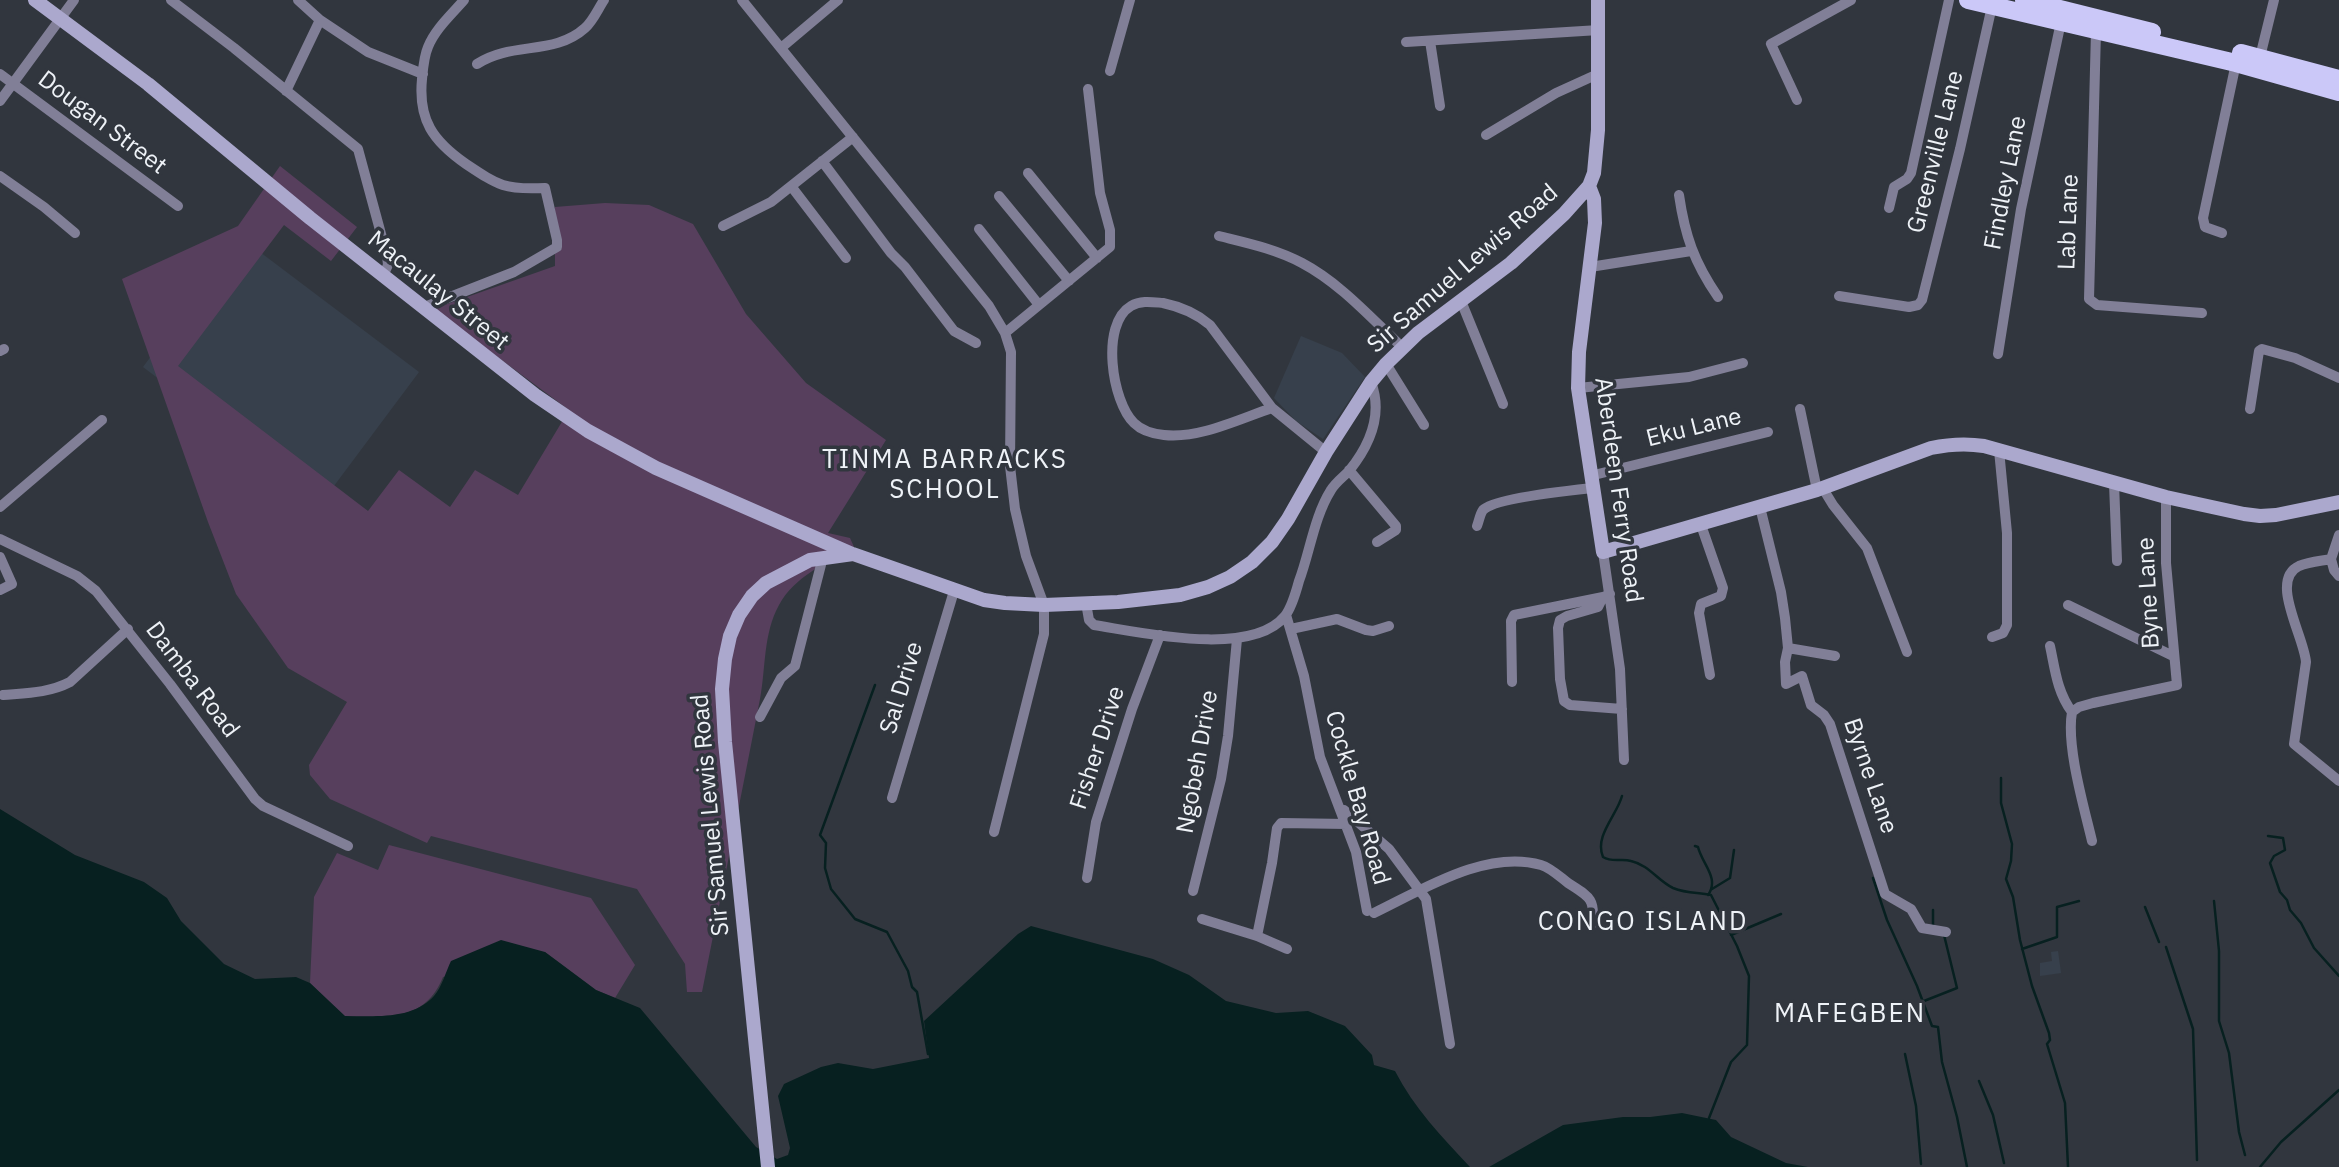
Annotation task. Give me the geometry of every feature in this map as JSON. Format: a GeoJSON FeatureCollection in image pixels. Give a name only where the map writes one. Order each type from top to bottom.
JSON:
{"type":"FeatureCollection","features":[{"type":"Feature","properties":{"kind":"main road"},"geometry":{"type":"LineString","coordinates":[[1969,0],[1992,6],[2065,10],[2096,31],[2236,63],[2339,92]]}},
{"type":"Feature","properties":{"kind":"main road"},"geometry":{"type":"LineString","coordinates":[[2024,0],[2260,57],[2339,79]]}},
{"type":"Feature","properties":{"kind":"street","name":"Macaulay Street"},"geometry":{"type":"LineString","coordinates":[[35,0],[148,84],[503,372],[588,431],[656,468],[853,554]]}},
{"type":"Feature","properties":{"kind":"street"},"geometry":{"type":"LineString","coordinates":[[0,101],[74,0]]}},
{"type":"Feature","properties":{"kind":"street"},"geometry":{"type":"LineString","coordinates":[[171,0],[358,149],[387,256],[388,265],[383,276]]}},
{"type":"Feature","properties":{"kind":"street"},"geometry":{"type":"LineString","coordinates":[[298,0],[320,20],[368,52],[423,74]]}},
{"type":"Feature","properties":{"kind":"street"},"geometry":{"type":"LineString","coordinates":[[422,308],[514,272],[553,251],[558,240],[545,188],[515,189],[504,186],[447,151],[433,134],[424,116],[421,96],[428,48],[436,33],[464,0]]}},
{"type":"Feature","properties":{"kind":"street"},"geometry":{"type":"LineString","coordinates":[[477,64],[497,53],[534,46],[558,45],[586,27],[604,0]]}},
{"type":"Feature","properties":{"kind":"street"},"geometry":{"type":"LineString","coordinates":[[742,0],[989,306],[1005,333],[1011,352],[1010,466],[1014,509],[1026,556],[1044,605],[1045,620],[1044,634],[994,832]]}},
{"type":"Feature","properties":{"kind":"street"},"geometry":{"type":"LineString","coordinates":[[782,48],[838,0]]}},
{"type":"Feature","properties":{"kind":"street"},"geometry":{"type":"LineString","coordinates":[[1110,71],[1130,0]]}},
{"type":"Feature","properties":{"kind":"street","name":"Sir Samuel Lewis Road"},"geometry":{"type":"LineString","coordinates":[[768,1167],[722,689],[730,636],[739,615],[752,596],[779,574],[817,558],[853,554],[954,591],[1005,603],[1044,605],[1180,595],[1230,577],[1252,562],[1272,542],[1326,452],[1371,382],[1386,364],[1402,347],[1520,255],[1564,215],[1589,186],[1594,173],[1598,130],[1598,0]]}},
{"type":"Feature","properties":{"kind":"street"},"geometry":{"type":"LineString","coordinates":[[1797,100],[1771,44],[1851,0]]}},
{"type":"Feature","properties":{"kind":"street"},"geometry":{"type":"LineString","coordinates":[[1889,208],[1894,187],[1911,173],[1949,0]]}},
{"type":"Feature","properties":{"kind":"street"},"geometry":{"type":"LineString","coordinates":[[2260,57],[2274,0]]}},
{"type":"Feature","properties":{"kind":"street","name":"Greenville Lane"},"geometry":{"type":"LineString","coordinates":[[1839,296],[1909,307],[1918,305],[1922,300],[1992,6]]}},
{"type":"Feature","properties":{"kind":"street","name":"Findley Lane"},"geometry":{"type":"LineString","coordinates":[[1998,354],[2021,209],[2065,10]]}},
{"type":"Feature","properties":{"kind":"street"},"geometry":{"type":"LineString","coordinates":[[286,91],[320,20]]}},
{"type":"Feature","properties":{"kind":"street"},"geometry":{"type":"LineString","coordinates":[[1406,42],[1599,30]]}},
{"type":"Feature","properties":{"kind":"street","name":"Lab Lane"},"geometry":{"type":"LineString","coordinates":[[2096,31],[2089,299],[2096,304],[2202,313]]}},
{"type":"Feature","properties":{"kind":"street"},"geometry":{"type":"LineString","coordinates":[[1430,41],[1440,106]]}},
{"type":"Feature","properties":{"kind":"street"},"geometry":{"type":"LineString","coordinates":[[2222,233],[2205,227],[2203,218],[2236,63]]}},
{"type":"Feature","properties":{"kind":"street"},"geometry":{"type":"LineString","coordinates":[[1486,135],[1556,93],[1600,73]]}},
{"type":"Feature","properties":{"kind":"street","name":"Dougan Street"},"geometry":{"type":"LineString","coordinates":[[0,74],[178,206]]}},
{"type":"Feature","properties":{"kind":"street"},"geometry":{"type":"LineString","coordinates":[[1005,333],[1110,247],[1110,230],[1100,193],[1088,89]]}},
{"type":"Feature","properties":{"kind":"street"},"geometry":{"type":"LineString","coordinates":[[723,226],[771,202],[853,137]]}},
{"type":"Feature","properties":{"kind":"street"},"geometry":{"type":"LineString","coordinates":[[822,161],[954,331],[976,343]]}},
{"type":"Feature","properties":{"kind":"street"},"geometry":{"type":"LineString","coordinates":[[1028,173],[1097,258]]}},
{"type":"Feature","properties":{"kind":"street"},"geometry":{"type":"LineString","coordinates":[[0,176],[75,233]]}},
{"type":"Feature","properties":{"kind":"street"},"geometry":{"type":"LineString","coordinates":[[791,186],[846,258]]}},
{"type":"Feature","properties":{"kind":"street","name":"Aberdeen Ferry Road"},"geometry":{"type":"LineString","coordinates":[[1589,186],[1595,211],[1579,352],[1578,388],[1603,552],[1606,596],[1620,669],[1625,760]]}},
{"type":"Feature","properties":{"kind":"street"},"geometry":{"type":"LineString","coordinates":[[1679,195],[1691,251],[1718,297]]}},
{"type":"Feature","properties":{"kind":"street"},"geometry":{"type":"LineString","coordinates":[[999,196],[1069,281]]}},
{"type":"Feature","properties":{"kind":"street"},"geometry":{"type":"LineString","coordinates":[[979,229],[1039,305]]}},
{"type":"Feature","properties":{"kind":"street"},"geometry":{"type":"LineString","coordinates":[[1219,236],[1277,252],[1303,263],[1349,298],[1402,347]]}},
{"type":"Feature","properties":{"kind":"street"},"geometry":{"type":"LineString","coordinates":[[1590,267],[1691,251]]}},
{"type":"Feature","properties":{"kind":"street"},"geometry":{"type":"LineString","coordinates":[[1272,408],[1199,432],[1177,436],[1145,431],[1135,424],[1124,410],[1118,393],[1113,367],[1113,340],[1122,314],[1139,302],[1152,302],[1198,314],[1272,408],[1326,452]]}},
{"type":"Feature","properties":{"kind":"street"},"geometry":{"type":"LineString","coordinates":[[1461,302],[1503,404]]}},
{"type":"Feature","properties":{"kind":"street"},"geometry":{"type":"LineString","coordinates":[[2249,409],[2259,351],[2262,349],[2295,358],[2339,378]]}},
{"type":"Feature","properties":{"kind":"street"},"geometry":{"type":"LineString","coordinates":[[1578,388],[1689,377],[1743,363]]}},
{"type":"Feature","properties":{"kind":"street"},"geometry":{"type":"LineString","coordinates":[[1386,364],[1424,425]]}},
{"type":"Feature","properties":{"kind":"street"},"geometry":{"type":"LineString","coordinates":[[1086,603],[1089,620],[1094,625],[1160,635],[1237,639],[1267,628],[1286,615],[1325,501],[1332,488],[1349,470],[1370,434],[1378,406],[1371,382]]}},
{"type":"Feature","properties":{"kind":"street"},"geometry":{"type":"LineString","coordinates":[[1800,409],[1819,488],[1867,548],[1907,652]]}},
{"type":"Feature","properties":{"kind":"street"},"geometry":{"type":"LineString","coordinates":[[0,507],[102,420]]}},
{"type":"Feature","properties":{"kind":"street","name":"Eku Lane"},"geometry":{"type":"LineString","coordinates":[[1477,526],[1482,512],[1492,505],[1591,482],[1768,432]]}},
{"type":"Feature","properties":{"kind":"street"},"geometry":{"type":"LineString","coordinates":[[1603,552],[1760,507],[1931,448],[1950,444],[1968,443],[1999,450],[2166,497],[2260,516],[2339,502]]}},
{"type":"Feature","properties":{"kind":"street"},"geometry":{"type":"LineString","coordinates":[[1992,637],[2003,633],[2007,625],[2007,533],[1999,450]]}},
{"type":"Feature","properties":{"kind":"street"},"geometry":{"type":"LineString","coordinates":[[1349,470],[1396,526],[1396,530],[1377,542]]}},
{"type":"Feature","properties":{"kind":"street"},"geometry":{"type":"LineString","coordinates":[[2114,483],[2117,561]]}},
{"type":"Feature","properties":{"kind":"street","name":"Byne Lane"},"geometry":{"type":"LineString","coordinates":[[2072,712],[2093,703],[2177,685],[2166,563],[2166,497]]}},
{"type":"Feature","properties":{"kind":"street","name":"Byrne Lane"},"geometry":{"type":"LineString","coordinates":[[1760,507],[1781,592],[1788,649],[1785,662],[1786,684],[1802,676],[1811,705],[1824,715],[1830,724],[1885,894],[1911,909],[1922,928],[1946,932]]}},
{"type":"Feature","properties":{"kind":"street"},"geometry":{"type":"LineString","coordinates":[[1701,525],[1723,588],[1721,596],[1701,604],[1699,613],[1710,675]]}},
{"type":"Feature","properties":{"kind":"street"},"geometry":{"type":"LineString","coordinates":[[760,717],[781,678],[795,666],[817,558],[811,535]]}},
{"type":"Feature","properties":{"kind":"street"},"geometry":{"type":"LineString","coordinates":[[2339,535],[2331,559],[2339,576]]}},
{"type":"Feature","properties":{"kind":"street","name":"Damba Road"},"geometry":{"type":"LineString","coordinates":[[0,539],[88,583],[128,629],[255,799],[263,806],[348,846]]}},
{"type":"Feature","properties":{"kind":"street"},"geometry":{"type":"LineString","coordinates":[[0,557],[12,584],[0,590]]}},
{"type":"Feature","properties":{"kind":"street"},"geometry":{"type":"LineString","coordinates":[[2331,559],[2299,566],[2291,571],[2286,581],[2289,603],[2305,649],[2306,662],[2294,744],[2339,781]]}},
{"type":"Feature","properties":{"kind":"street","name":"Sal Drive"},"geometry":{"type":"LineString","coordinates":[[892,798],[954,591]]}},
{"type":"Feature","properties":{"kind":"street"},"geometry":{"type":"LineString","coordinates":[[1512,682],[1511,621],[1514,615],[1606,596]]}},
{"type":"Feature","properties":{"kind":"street"},"geometry":{"type":"LineString","coordinates":[[1606,596],[1598,607],[1560,620],[1558,628],[1562,694],[1564,701],[1570,705],[1622,709]]}},
{"type":"Feature","properties":{"kind":"street"},"geometry":{"type":"LineString","coordinates":[[2068,605],[2173,656]]}},
{"type":"Feature","properties":{"kind":"street","name":"Cockle Bay Road"},"geometry":{"type":"LineString","coordinates":[[1286,615],[1304,676],[1320,757],[1347,824],[1370,912],[1420,889]]}},
{"type":"Feature","properties":{"kind":"street"},"geometry":{"type":"LineString","coordinates":[[1291,629],[1337,619],[1366,631],[1389,626]]}},
{"type":"Feature","properties":{"kind":"street"},"geometry":{"type":"LineString","coordinates":[[3,695],[59,688],[70,682],[128,629]]}},
{"type":"Feature","properties":{"kind":"street","name":"Fisher Drive"},"geometry":{"type":"LineString","coordinates":[[1087,878],[1096,822],[1132,709],[1160,635]]}},
{"type":"Feature","properties":{"kind":"street","name":"Ngobeh Drive"},"geometry":{"type":"LineString","coordinates":[[1193,891],[1221,779],[1237,639]]}},
{"type":"Feature","properties":{"kind":"street"},"geometry":{"type":"LineString","coordinates":[[2050,646],[2058,686],[2064,702],[2072,712],[2070,723],[2077,774],[2092,841]]}},
{"type":"Feature","properties":{"kind":"street"},"geometry":{"type":"LineString","coordinates":[[1788,649],[1835,656]]}},
{"type":"Feature","properties":{"kind":"street"},"geometry":{"type":"LineString","coordinates":[[1341,808],[1389,849],[1426,900],[1450,1044]]}},
{"type":"Feature","properties":{"kind":"street"},"geometry":{"type":"LineString","coordinates":[[1257,936],[1271,873],[1277,828],[1281,823],[1347,824]]}},
{"type":"Feature","properties":{"kind":"street"},"geometry":{"type":"LineString","coordinates":[[1420,889],[1451,876],[1494,864],[1511,862],[1544,866],[1590,898],[1594,912],[1592,924]]}},
{"type":"Feature","properties":{"kind":"street"},"geometry":{"type":"LineString","coordinates":[[1202,919],[1257,936],[1287,949]]}},
{"type":"Feature","properties":{"kind":"shaded area"},"geometry":{"type":"Polygon","coordinates":[[[280,166],[357,227],[331,261],[284,225],[178,366],[368,511],[399,470],[450,507],[475,470],[518,495],[569,410],[433,309],[555,266],[555,207],[605,203],[649,205],[693,224],[746,314],[806,383],[886,440],[828,533],[850,538],[854,547],[793,586],[779,605],[770,628],[760,699],[702,992],[687,992],[685,964],[637,889],[431,836],[427,843],[330,799],[310,775],[309,765],[347,702],[288,668],[236,594],[122,279],[238,226],[280,166]]]}},
{"type":"Feature","properties":{"kind":"shaded area"},"geometry":{"type":"Polygon","coordinates":[[[240,237],[419,372],[322,502],[143,367],[240,237]]]}},
{"type":"Feature","properties":{"kind":"shaded area"},"geometry":{"type":"Polygon","coordinates":[[[1301,336],[1342,353],[1365,377],[1323,439],[1296,421],[1274,398],[1301,336]]]}},
{"type":"Feature","properties":{"kind":"shaded area"},"geometry":{"type":"Polygon","coordinates":[[[0,809],[75,855],[144,882],[167,898],[181,921],[224,964],[255,979],[296,977],[310,983],[345,1016],[392,1015],[415,1009],[425,1004],[437,992],[451,961],[501,940],[545,952],[596,990],[640,1008],[756,1147],[777,1159],[788,1155],[790,1148],[778,1096],[784,1084],[821,1067],[838,1063],[873,1069],[929,1058],[924,1021],[1018,934],[1031,926],[1153,959],[1189,975],[1226,1001],[1276,1013],[1308,1011],[1345,1026],[1372,1055],[1374,1065],[1395,1071],[1420,1110],[1470,1167],[0,1167],[0,809]]]}},
{"type":"Feature","properties":{"kind":"shaded area"},"geometry":{"type":"Polygon","coordinates":[[[389,845],[591,898],[635,965],[615,998],[596,990],[545,952],[443,977],[426,1002],[403,1014],[345,1017],[310,983],[314,897],[337,853],[378,870],[389,845]]]}},
{"type":"Feature","properties":{"kind":"shaded area"},"geometry":{"type":"Polygon","coordinates":[[[2058,951],[2061,973],[2040,976],[2040,963],[2052,961],[2051,952],[2058,951]]]}},
{"type":"Feature","properties":{"kind":"shaded area"},"geometry":{"type":"Polygon","coordinates":[[[1682,1113],[1716,1120],[1731,1137],[1786,1163],[1808,1167],[1489,1167],[1563,1125],[1682,1113]]]}},
{"type":"Feature","properties":{"kind":"waterway"},"geometry":{"type":"LineString","coordinates":[[875,685],[820,835],[826,843],[825,868],[831,889],[855,919],[887,932],[908,971],[912,987],[917,992],[928,1054]]}},
{"type":"Feature","properties":{"kind":"waterway"},"geometry":{"type":"LineString","coordinates":[[2001,778],[2001,803],[2012,844],[2006,879],[2013,897],[2020,940],[2032,986],[2049,1033],[2050,1040],[2047,1044],[2065,1103],[2068,1167]]}},
{"type":"Feature","properties":{"kind":"waterway"},"geometry":{"type":"LineString","coordinates":[[1622,796],[1601,841],[1603,857],[1637,863],[1673,888],[1711,895],[1749,976],[1747,1045],[1731,1062],[1709,1118]]}},
{"type":"Feature","properties":{"kind":"waterway"},"geometry":{"type":"LineString","coordinates":[[2268,836],[2283,838],[2285,850],[2274,856],[2270,863],[2280,892],[2314,948],[2339,976]]}},
{"type":"Feature","properties":{"kind":"waterway"},"geometry":{"type":"LineString","coordinates":[[1695,846],[1698,847],[1711,877],[1708,895]]}},
{"type":"Feature","properties":{"kind":"waterway"},"geometry":{"type":"LineString","coordinates":[[1712,889],[1730,878],[1734,850]]}},
{"type":"Feature","properties":{"kind":"waterway"},"geometry":{"type":"LineString","coordinates":[[1873,878],[1887,920],[1932,1026],[1938,1027],[1942,1062],[1967,1167]]}},
{"type":"Feature","properties":{"kind":"waterway"},"geometry":{"type":"LineString","coordinates":[[2022,949],[2057,937],[2057,907],[2079,901]]}},
{"type":"Feature","properties":{"kind":"waterway"},"geometry":{"type":"LineString","coordinates":[[2214,901],[2219,951],[2219,1021],[2229,1053],[2239,1132],[2245,1155]]}},
{"type":"Feature","properties":{"kind":"waterway"},"geometry":{"type":"LineString","coordinates":[[2145,907],[2159,942]]}},
{"type":"Feature","properties":{"kind":"waterway"},"geometry":{"type":"LineString","coordinates":[[1933,910],[1933,927]]}},
{"type":"Feature","properties":{"kind":"waterway"},"geometry":{"type":"LineString","coordinates":[[1731,935],[1781,914]]}},
{"type":"Feature","properties":{"kind":"waterway"},"geometry":{"type":"LineString","coordinates":[[1924,1001],[1957,988],[1944,935]]}},
{"type":"Feature","properties":{"kind":"waterway"},"geometry":{"type":"LineString","coordinates":[[2166,947],[2193,1029],[2197,1160]]}},
{"type":"Feature","properties":{"kind":"waterway"},"geometry":{"type":"LineString","coordinates":[[1905,1054],[1916,1106],[1921,1164]]}},
{"type":"Feature","properties":{"kind":"waterway"},"geometry":{"type":"LineString","coordinates":[[1979,1081],[1993,1115],[2004,1163]]}},
{"type":"Feature","properties":{"kind":"waterway"},"geometry":{"type":"LineString","coordinates":[[2260,1167],[2281,1142],[2339,1090]]}},
{"type":"Feature","properties":{"kind":"district","name":"TINMA BARRACKS SCHOOL"},"geometry":{"type":"Point","coordinates":[945,474]}},
{"type":"Feature","properties":{"kind":"district","name":"CONGO ISLAND"},"geometry":{"type":"Point","coordinates":[1643,922]}},
{"type":"Feature","properties":{"kind":"district","name":"MAFEGBEN"},"geometry":{"type":"Point","coordinates":[1850,1014]}}]}
